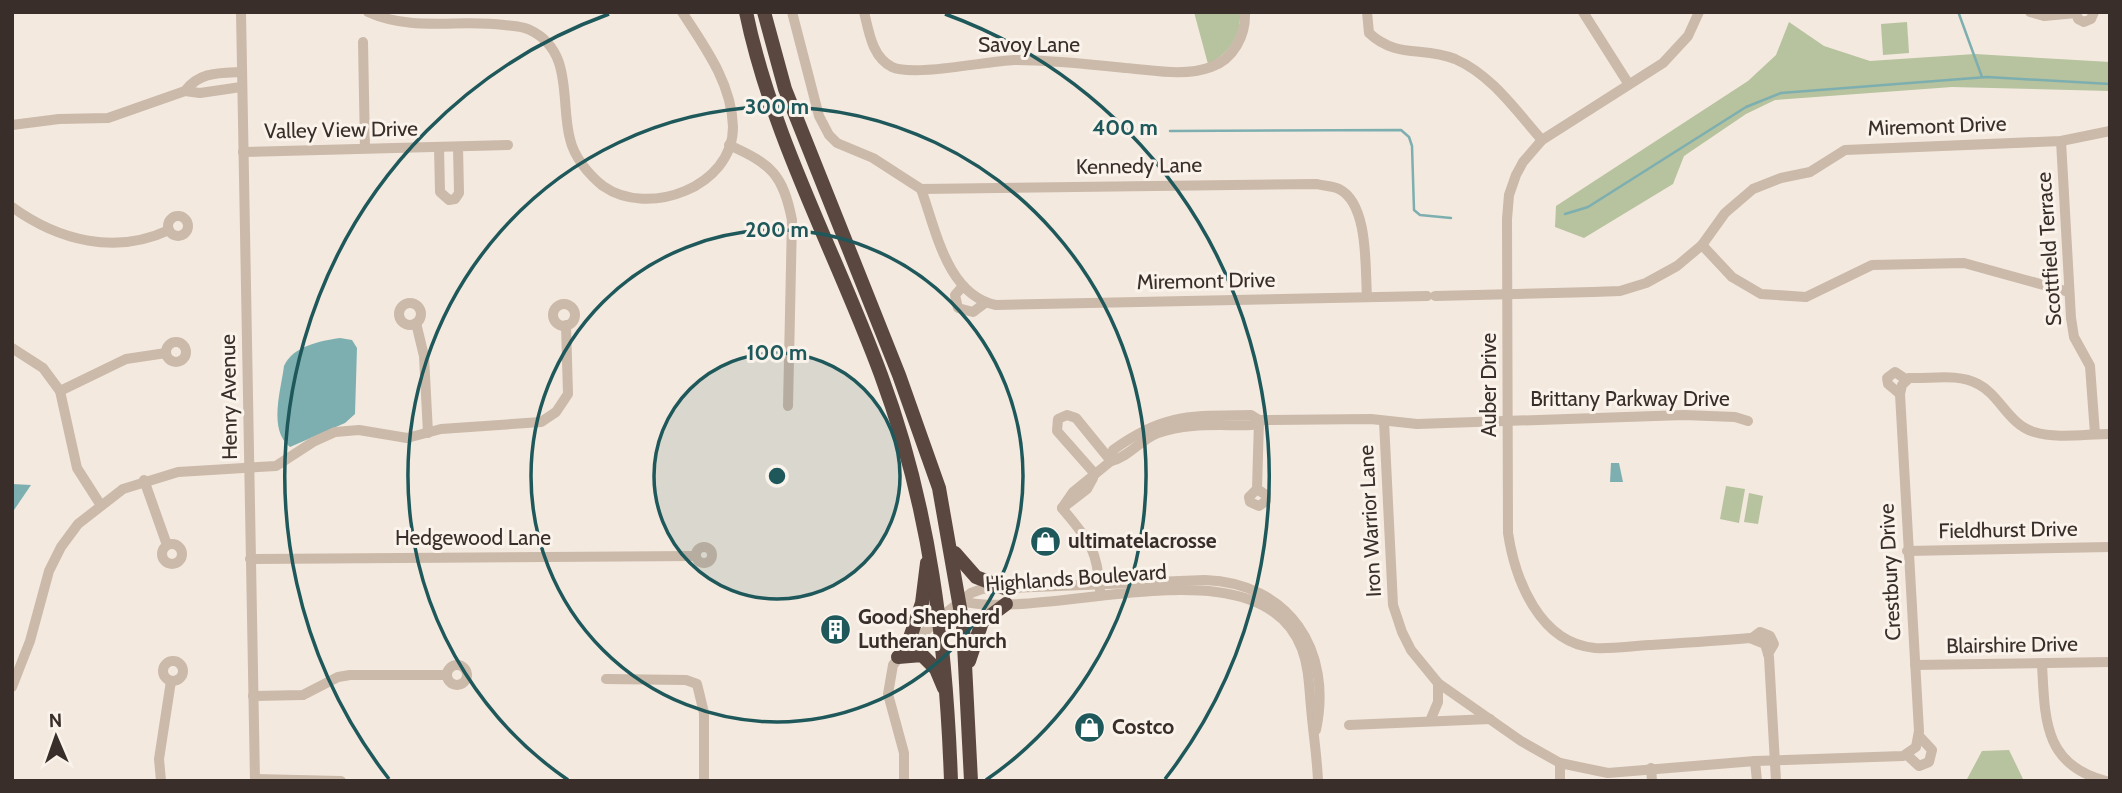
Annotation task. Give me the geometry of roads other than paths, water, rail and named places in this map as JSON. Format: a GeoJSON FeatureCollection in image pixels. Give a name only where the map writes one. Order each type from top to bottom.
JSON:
{"type":"FeatureCollection","features":[{"type":"Feature","properties":{"kind":"highway"},"geometry":{"type":"LineString","coordinates":[[747,12],[769,96],[891,402],[912,469],[929,544],[941,617],[948,696],[951,781]]}},
{"type":"Feature","properties":{"kind":"highway"},"geometry":{"type":"LineString","coordinates":[[764,12],[785,89],[927,450],[952,548],[960,601],[967,669],[971,781]]}},
{"type":"Feature","properties":{"kind":"highway"},"geometry":{"type":"LineString","coordinates":[[929,544],[922,603],[902,653],[922,655],[930,662],[948,696]]}},
{"type":"Feature","properties":{"kind":"highway"},"geometry":{"type":"LineString","coordinates":[[952,548],[964,567],[1006,596],[982,622],[967,669]]}},
{"type":"Feature","properties":{"kind":"highway"},"geometry":{"type":"LineString","coordinates":[[937,588],[960,601]]}},
{"type":"Feature","properties":{"kind":"street","name":"Henry Avenue"},"geometry":{"type":"LineString","coordinates":[[241,12],[255,780]]}},
{"type":"Feature","properties":{"kind":"street"},"geometry":{"type":"LineString","coordinates":[[368,12],[382,19],[418,24],[490,23],[532,31],[547,43],[560,64],[569,138],[574,151],[592,176],[619,195],[657,199],[682,193],[711,172],[729,145],[733,131],[729,94],[682,12]]}},
{"type":"Feature","properties":{"kind":"street"},"geometry":{"type":"LineString","coordinates":[[792,12],[819,116],[837,143],[873,158],[921,189]]}},
{"type":"Feature","properties":{"kind":"street","name":"Savoy Lane"},"geometry":{"type":"LineString","coordinates":[[864,12],[875,50],[883,61],[901,70],[1038,60],[1173,72],[1208,68],[1227,57],[1242,37],[1245,12]]}},
{"type":"Feature","properties":{"kind":"street"},"geometry":{"type":"LineString","coordinates":[[1367,12],[1368,33],[1382,45],[1451,58],[1475,68],[1495,86],[1542,141]]}},
{"type":"Feature","properties":{"kind":"street"},"geometry":{"type":"LineString","coordinates":[[1584,12],[1628,83]]}},
{"type":"Feature","properties":{"kind":"street","name":"Auber Drive"},"geometry":{"type":"LineString","coordinates":[[1699,12],[1688,36],[1663,63],[1628,83],[1542,141],[1523,162],[1509,195],[1507,533],[1512,559],[1524,591],[1536,611],[1564,637],[1594,648],[1752,638],[1765,644],[1768,654],[1775,761]]}},
{"type":"Feature","properties":{"kind":"street"},"geometry":{"type":"LineString","coordinates":[[2030,12],[2044,16],[2076,13],[2078,19],[2086,22],[2094,12]]}},
{"type":"Feature","properties":{"kind":"street"},"geometry":{"type":"LineString","coordinates":[[363,42],[365,148]]}},
{"type":"Feature","properties":{"kind":"street"},"geometry":{"type":"LineString","coordinates":[[185,91],[192,81],[207,75],[241,72]]}},
{"type":"Feature","properties":{"kind":"street"},"geometry":{"type":"LineString","coordinates":[[12,125],[59,119],[108,118],[185,91],[200,93],[241,87]]}},
{"type":"Feature","properties":{"kind":"street","name":"Miremont Drive"},"geometry":{"type":"LineString","coordinates":[[921,189],[949,265],[963,286],[985,303],[1007,305],[1620,290],[1656,278],[1677,266],[1702,245],[1725,213],[1754,189],[1781,178],[1810,172],[1845,150],[2061,141],[2110,131]]}},
{"type":"Feature","properties":{"kind":"street","name":"Scottfield Terrace"},"geometry":{"type":"LineString","coordinates":[[2061,141],[2074,337],[2090,366],[2095,434]]}},
{"type":"Feature","properties":{"kind":"street","name":"Valley View Drive"},"geometry":{"type":"LineString","coordinates":[[243,152],[508,145]]}},
{"type":"Feature","properties":{"kind":"street"},"geometry":{"type":"LineString","coordinates":[[729,145],[768,165],[778,175],[788,196],[792,220],[788,406]]}},
{"type":"Feature","properties":{"kind":"street","name":"Valley View Drive"},"geometry":{"type":"LineString","coordinates":[[439,147],[440,192],[449,200],[455,199],[459,193],[458,147]]}},
{"type":"Feature","properties":{"kind":"street","name":"Kennedy Lane"},"geometry":{"type":"LineString","coordinates":[[921,189],[1317,184],[1339,190],[1355,206],[1363,228],[1367,297]]}},
{"type":"Feature","properties":{"kind":"street"},"geometry":{"type":"LineString","coordinates":[[12,207],[49,229],[94,243],[149,240],[169,230]]}},
{"type":"Feature","properties":{"kind":"street"},"geometry":{"type":"LineString","coordinates":[[1702,245],[1732,277],[1761,295],[1806,297],[1865,267],[1941,263],[1970,263],[2069,292]]}},
{"type":"Feature","properties":{"kind":"street","name":"Miremont Drive"},"geometry":{"type":"LineString","coordinates":[[963,286],[955,295],[958,308],[973,312],[985,303]]}},
{"type":"Feature","properties":{"kind":"street"},"geometry":{"type":"LineString","coordinates":[[416,323],[424,356],[428,433]]}},
{"type":"Feature","properties":{"kind":"street"},"geometry":{"type":"LineString","coordinates":[[12,687],[30,641],[54,559],[78,524],[100,504],[144,480],[178,472],[249,469],[283,464],[313,442],[335,432],[359,430],[407,438],[454,427],[533,424],[556,412],[568,394],[569,356],[566,325]]}},
{"type":"Feature","properties":{"kind":"street"},"geometry":{"type":"LineString","coordinates":[[12,348],[43,368],[60,391],[77,468],[100,504]]}},
{"type":"Feature","properties":{"kind":"street"},"geometry":{"type":"LineString","coordinates":[[60,391],[126,359],[166,353]]}},
{"type":"Feature","properties":{"kind":"street","name":"Crestbury Drive"},"geometry":{"type":"LineString","coordinates":[[1913,748],[1915,665],[1903,387],[1962,378],[1985,388],[2015,421],[2034,432],[2095,434]]}},
{"type":"Feature","properties":{"kind":"street"},"geometry":{"type":"LineString","coordinates":[[1095,474],[1057,431],[1058,419],[1067,415],[1076,418],[1111,461]]}},
{"type":"Feature","properties":{"kind":"street","name":"Brittany Parkway Drive"},"geometry":{"type":"LineString","coordinates":[[1100,584],[1096,555],[1091,545],[1062,508],[1087,489],[1095,474],[1111,461],[1113,450],[1139,431],[1161,422],[1190,416],[1251,415],[1259,420],[1384,421],[1417,424],[1684,415],[1735,417],[1748,421]]}},
{"type":"Feature","properties":{"kind":"street"},"geometry":{"type":"LineString","coordinates":[[1257,489],[1259,420]]}},
{"type":"Feature","properties":{"kind":"street","name":"Iron Warrior Lane"},"geometry":{"type":"LineString","coordinates":[[1384,421],[1394,605],[1411,650],[1438,683],[1560,764],[1608,773],[1913,748]]}},
{"type":"Feature","properties":{"kind":"street"},"geometry":{"type":"LineString","coordinates":[[2095,434],[2110,434]]}},
{"type":"Feature","properties":{"kind":"street"},"geometry":{"type":"LineString","coordinates":[[144,480],[167,545]]}},
{"type":"Feature","properties":{"kind":"street","name":"Fieldhurst Drive"},"geometry":{"type":"LineString","coordinates":[[1908,551],[2110,547]]}},
{"type":"Feature","properties":{"kind":"street","name":"Hedgewood Lane"},"geometry":{"type":"LineString","coordinates":[[250,559],[696,556]]}},
{"type":"Feature","properties":{"kind":"street","name":"Highlands Boulevard"},"geometry":{"type":"LineString","coordinates":[[960,601],[982,605],[1006,596],[1100,584],[1221,581],[1257,590],[1296,621],[1315,660],[1320,710],[1315,730]]}},
{"type":"Feature","properties":{"kind":"street"},"geometry":{"type":"LineString","coordinates":[[1100,584],[1101,596]]}},
{"type":"Feature","properties":{"kind":"street","name":"Highlands Boulevard"},"geometry":{"type":"LineString","coordinates":[[960,601],[982,589],[1006,596],[1101,596],[1212,590],[1237,593],[1260,604],[1286,624],[1302,648],[1315,730],[1318,781]]}},
{"type":"Feature","properties":{"kind":"street"},"geometry":{"type":"LineString","coordinates":[[904,781],[904,753],[888,694],[889,675],[902,653],[960,601]]}},
{"type":"Feature","properties":{"kind":"street","name":"Blairshire Drive"},"geometry":{"type":"LineString","coordinates":[[1915,665],[2110,662]]}},
{"type":"Feature","properties":{"kind":"street"},"geometry":{"type":"LineString","coordinates":[[2042,664],[2045,725],[2054,745],[2074,768],[2087,776],[2106,781]]}},
{"type":"Feature","properties":{"kind":"street"},"geometry":{"type":"LineString","coordinates":[[253,696],[303,695],[338,677],[447,675]]}},
{"type":"Feature","properties":{"kind":"street"},"geometry":{"type":"LineString","coordinates":[[606,679],[686,680],[697,684],[704,713],[704,781]]}},
{"type":"Feature","properties":{"kind":"street"},"geometry":{"type":"LineString","coordinates":[[161,781],[159,759],[171,681]]}},
{"type":"Feature","properties":{"kind":"street"},"geometry":{"type":"LineString","coordinates":[[1430,721],[1438,702],[1438,683]]}},
{"type":"Feature","properties":{"kind":"street"},"geometry":{"type":"LineString","coordinates":[[1349,725],[1490,719]]}},
{"type":"Feature","properties":{"kind":"street"},"geometry":{"type":"LineString","coordinates":[[1755,761],[1757,781]]}},
{"type":"Feature","properties":{"kind":"street"},"geometry":{"type":"LineString","coordinates":[[1775,761],[1776,781]]}},
{"type":"Feature","properties":{"kind":"street"},"geometry":{"type":"LineString","coordinates":[[1560,764],[1560,781]]}},
{"type":"Feature","properties":{"kind":"street"},"geometry":{"type":"LineString","coordinates":[[1651,768],[1652,781]]}},
{"type":"Feature","properties":{"kind":"street"},"geometry":{"type":"LineString","coordinates":[[255,780],[341,781]]}},
{"type":"Feature","properties":{"kind":"water"},"geometry":{"type":"Polygon","coordinates":[[[340,338],[352,340],[357,348],[355,414],[345,423],[290,447],[279,431],[278,420],[284,366],[300,349],[340,338]]]}},
{"type":"Feature","properties":{"kind":"water"},"geometry":{"type":"Polygon","coordinates":[[[1611,463],[1619,463],[1623,482],[1610,482],[1611,463]]]}},
{"type":"Feature","properties":{"kind":"water"},"geometry":{"type":"Polygon","coordinates":[[[12,484],[31,485],[12,513],[12,484]]]}},
{"type":"Feature","properties":{"kind":"waterway"},"geometry":{"type":"LineString","coordinates":[[1959,14],[1982,77]]}},
{"type":"Feature","properties":{"kind":"waterway"},"geometry":{"type":"LineString","coordinates":[[1565,214],[1588,207],[1746,107],[1781,93],[1987,77],[2110,84]]}},
{"type":"Feature","properties":{"kind":"waterway"},"geometry":{"type":"LineString","coordinates":[[1170,131],[1401,130],[1409,137],[1412,146],[1414,210],[1420,215],[1451,218]]}},
{"type":"Feature","properties":{"kind":"place","name":"ultimatelacrosse"},"geometry":{"type":"Point","coordinates":[1045,541]}},
{"type":"Feature","properties":{"kind":"place","name":"Good Shepherd Lutheran Church"},"geometry":{"type":"Point","coordinates":[835,629]}},
{"type":"Feature","properties":{"kind":"place","name":"Costco"},"geometry":{"type":"Point","coordinates":[1089,727]}}]}
